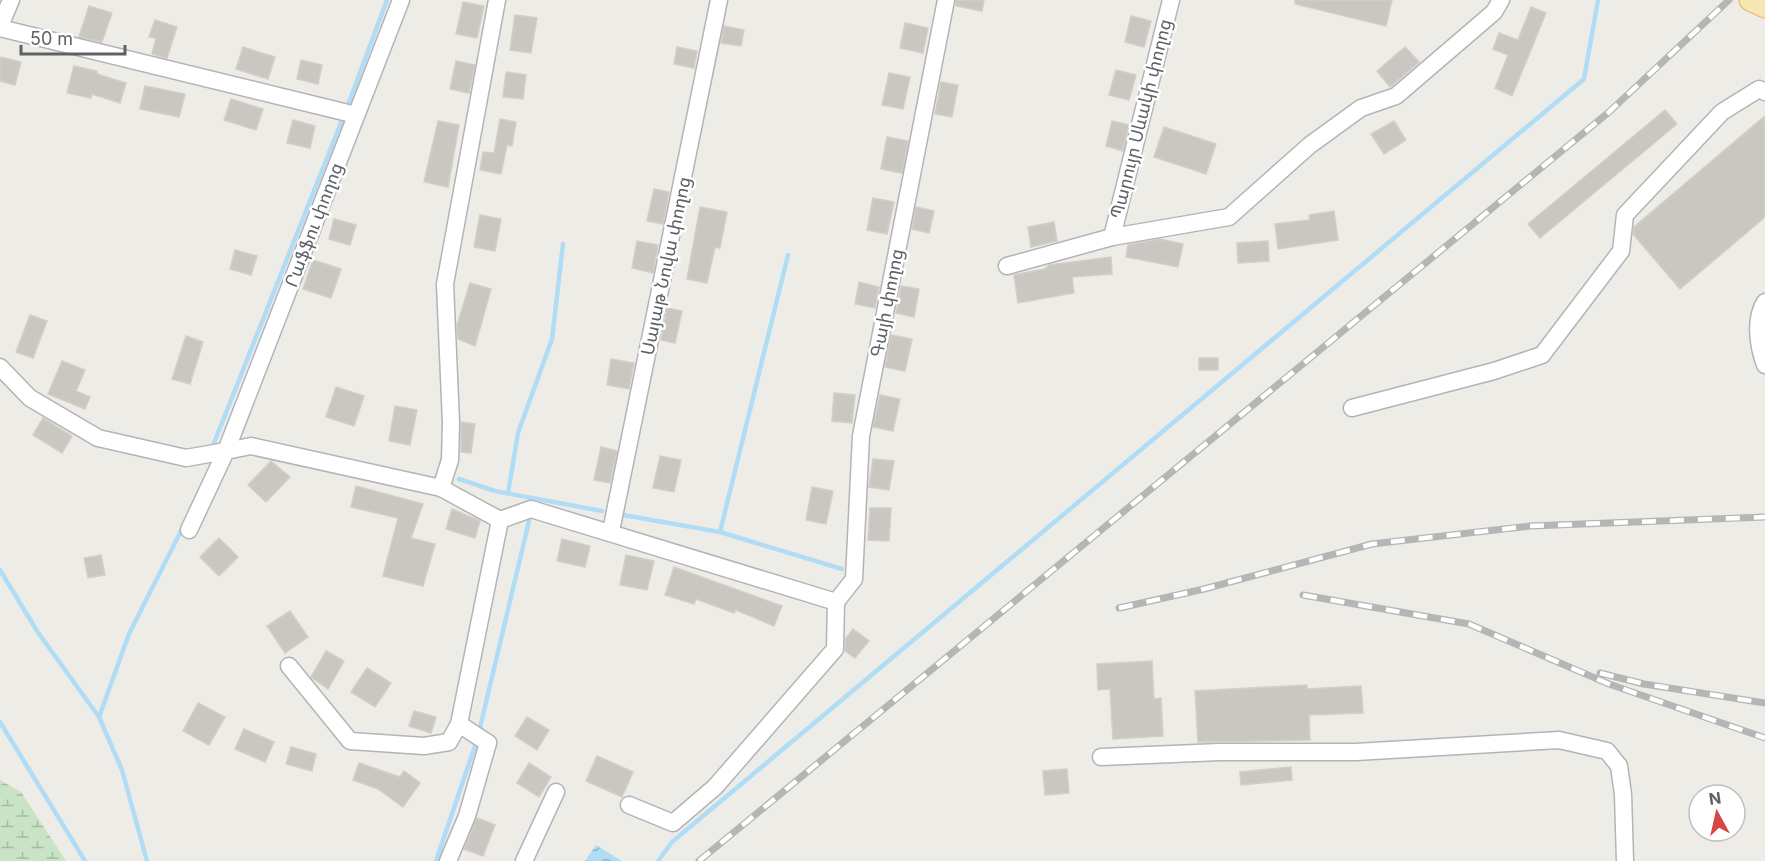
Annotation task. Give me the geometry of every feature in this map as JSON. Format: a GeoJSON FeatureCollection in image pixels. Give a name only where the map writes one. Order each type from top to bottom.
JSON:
{"type":"FeatureCollection","features":[{"type":"Feature","properties":{"kind":"main road"},"geometry":{"type":"LineString","coordinates":[[1750,0],[1765,7]]}},
{"type":"Feature","properties":{"kind":"street"},"geometry":{"type":"LineString","coordinates":[[11,0],[0,27],[349,113]]}},
{"type":"Feature","properties":{"kind":"street","name":"Րաֆֆու փողոց"},"geometry":{"type":"LineString","coordinates":[[189,530],[226,451],[349,113],[401,0]]}},
{"type":"Feature","properties":{"kind":"street"},"geometry":{"type":"LineString","coordinates":[[441,488],[450,460],[451,433],[445,284],[497,0]]}},
{"type":"Feature","properties":{"kind":"street","name":"Սայաթ Նովա փողոց"},"geometry":{"type":"LineString","coordinates":[[611,531],[719,0]]}},
{"type":"Feature","properties":{"kind":"street","name":"Գայի փողոց"},"geometry":{"type":"LineString","coordinates":[[836,602],[854,579],[861,436],[946,0]]}},
{"type":"Feature","properties":{"kind":"street","name":"Պարույր Սևակի փողոց"},"geometry":{"type":"LineString","coordinates":[[1007,266],[1112,237],[1171,0]]}},
{"type":"Feature","properties":{"kind":"street"},"geometry":{"type":"LineString","coordinates":[[1112,237],[1229,217],[1310,145],[1361,108],[1396,96],[1494,12],[1501,0]]}},
{"type":"Feature","properties":{"kind":"street"},"geometry":{"type":"LineString","coordinates":[[1352,408],[1494,371],[1542,355],[1621,251],[1625,215],[1722,112],[1759,89],[1765,92]]}},
{"type":"Feature","properties":{"kind":"street"},"geometry":{"type":"LineString","coordinates":[[1765,302],[1760,309],[1758,346],[1765,364]]}},
{"type":"Feature","properties":{"kind":"street"},"geometry":{"type":"LineString","coordinates":[[0,366],[30,398],[98,438],[186,458],[251,446],[441,488],[500,520],[531,509],[611,531],[836,602],[835,649],[715,787],[673,823],[628,805]]}},
{"type":"Feature","properties":{"kind":"street"},"geometry":{"type":"LineString","coordinates":[[472,732],[500,520]]}},
{"type":"Feature","properties":{"kind":"street"},"geometry":{"type":"LineString","coordinates":[[289,666],[350,741],[424,746],[449,742],[472,732]]}},
{"type":"Feature","properties":{"kind":"street"},"geometry":{"type":"LineString","coordinates":[[448,861],[467,816],[488,743],[472,732]]}},
{"type":"Feature","properties":{"kind":"street"},"geometry":{"type":"LineString","coordinates":[[1101,757],[1220,752],[1356,752],[1559,740],[1607,752],[1619,766],[1623,794],[1625,861]]}},
{"type":"Feature","properties":{"kind":"street"},"geometry":{"type":"LineString","coordinates":[[524,861],[556,792]]}},
{"type":"Feature","properties":{"kind":"green space"},"geometry":{"type":"Polygon","coordinates":[[[0,780],[21,792],[66,861],[0,861],[0,780]]]}},
{"type":"Feature","properties":{"kind":"water"},"geometry":{"type":"Polygon","coordinates":[[[596,845],[622,861],[585,861],[596,845]]]}},
{"type":"Feature","properties":{"kind":"building"},"geometry":{"type":"Polygon","coordinates":[[[956,0],[984,0],[982,11],[956,6],[956,0]]]}},
{"type":"Feature","properties":{"kind":"building"},"geometry":{"type":"Polygon","coordinates":[[[1295,0],[1392,0],[1386,26],[1295,4],[1295,0]]]}},
{"type":"Feature","properties":{"kind":"building"},"geometry":{"type":"Polygon","coordinates":[[[463,2],[484,6],[477,38],[456,34],[463,2]]]}},
{"type":"Feature","properties":{"kind":"building"},"geometry":{"type":"Polygon","coordinates":[[[89,6],[112,13],[102,42],[79,37],[89,6]]]}},
{"type":"Feature","properties":{"kind":"building"},"geometry":{"type":"Polygon","coordinates":[[[1531,7],[1546,13],[1512,96],[1495,88],[1508,55],[1493,49],[1499,33],[1518,40],[1531,7]]]}},
{"type":"Feature","properties":{"kind":"building"},"geometry":{"type":"Polygon","coordinates":[[[515,15],[537,18],[531,53],[510,50],[515,15]]]}},
{"type":"Feature","properties":{"kind":"building"},"geometry":{"type":"Polygon","coordinates":[[[1131,16],[1151,21],[1144,47],[1125,42],[1131,16]]]}},
{"type":"Feature","properties":{"kind":"building"},"geometry":{"type":"Polygon","coordinates":[[[155,20],[177,27],[167,58],[152,54],[156,38],[149,37],[155,20]]]}},
{"type":"Feature","properties":{"kind":"building"},"geometry":{"type":"Polygon","coordinates":[[[905,23],[928,28],[923,53],[900,48],[905,23]]]}},
{"type":"Feature","properties":{"kind":"building"},"geometry":{"type":"Polygon","coordinates":[[[724,26],[744,30],[741,46],[721,43],[724,26]]]}},
{"type":"Feature","properties":{"kind":"building"},"geometry":{"type":"Polygon","coordinates":[[[243,47],[275,57],[268,79],[236,69],[243,47]]]}},
{"type":"Feature","properties":{"kind":"building"},"geometry":{"type":"Polygon","coordinates":[[[677,47],[697,51],[694,68],[674,64],[677,47]]]}},
{"type":"Feature","properties":{"kind":"building"},"geometry":{"type":"Polygon","coordinates":[[[1405,47],[1419,62],[1390,87],[1377,71],[1405,47]]]}},
{"type":"Feature","properties":{"kind":"building"},"geometry":{"type":"Polygon","coordinates":[[[0,57],[21,62],[15,85],[0,81],[0,57]]]}},
{"type":"Feature","properties":{"kind":"building"},"geometry":{"type":"Polygon","coordinates":[[[301,60],[322,65],[318,84],[297,79],[301,60]]]}},
{"type":"Feature","properties":{"kind":"building"},"geometry":{"type":"Polygon","coordinates":[[[456,61],[475,65],[469,93],[450,89],[456,61]]]}},
{"type":"Feature","properties":{"kind":"building"},"geometry":{"type":"Polygon","coordinates":[[[74,66],[97,71],[97,74],[126,83],[120,103],[92,94],[91,98],[67,93],[74,66]]]}},
{"type":"Feature","properties":{"kind":"building"},"geometry":{"type":"Polygon","coordinates":[[[1116,70],[1136,75],[1129,100],[1109,95],[1116,70]]]}},
{"type":"Feature","properties":{"kind":"building"},"geometry":{"type":"Polygon","coordinates":[[[506,72],[526,75],[523,99],[503,97],[506,72]]]}},
{"type":"Feature","properties":{"kind":"building"},"geometry":{"type":"Polygon","coordinates":[[[889,73],[910,77],[903,109],[882,105],[889,73]]]}},
{"type":"Feature","properties":{"kind":"building"},"geometry":{"type":"Polygon","coordinates":[[[941,82],[958,85],[952,117],[935,114],[941,82]]]}},
{"type":"Feature","properties":{"kind":"building"},"geometry":{"type":"Polygon","coordinates":[[[145,86],[185,94],[179,117],[140,109],[145,86]]]}},
{"type":"Feature","properties":{"kind":"building"},"geometry":{"type":"Polygon","coordinates":[[[231,99],[263,109],[256,130],[224,120],[231,99]]]}},
{"type":"Feature","properties":{"kind":"building"},"geometry":{"type":"Polygon","coordinates":[[[1665,110],[1677,124],[1540,238],[1528,224],[1665,110]]]}},
{"type":"Feature","properties":{"kind":"building"},"geometry":{"type":"Polygon","coordinates":[[[1765,116],[1765,217],[1680,289],[1633,234],[1634,227],[1765,116]]]}},
{"type":"Feature","properties":{"kind":"building"},"geometry":{"type":"Polygon","coordinates":[[[500,119],[516,122],[512,146],[507,145],[501,174],[480,170],[483,152],[494,153],[500,119]]]}},
{"type":"Feature","properties":{"kind":"building"},"geometry":{"type":"Polygon","coordinates":[[[293,120],[315,126],[310,148],[287,143],[293,120]]]}},
{"type":"Feature","properties":{"kind":"building"},"geometry":{"type":"Polygon","coordinates":[[[438,121],[459,125],[448,187],[424,182],[438,121]]]}},
{"type":"Feature","properties":{"kind":"building"},"geometry":{"type":"Polygon","coordinates":[[[1112,121],[1129,125],[1123,151],[1106,146],[1112,121]]]}},
{"type":"Feature","properties":{"kind":"building"},"geometry":{"type":"Polygon","coordinates":[[[1394,121],[1406,140],[1384,154],[1371,134],[1394,121]]]}},
{"type":"Feature","properties":{"kind":"building"},"geometry":{"type":"Polygon","coordinates":[[[1164,127],[1216,144],[1206,174],[1154,157],[1164,127]]]}},
{"type":"Feature","properties":{"kind":"building"},"geometry":{"type":"Polygon","coordinates":[[[887,137],[908,141],[902,173],[881,169],[887,137]]]}},
{"type":"Feature","properties":{"kind":"building"},"geometry":{"type":"Polygon","coordinates":[[[654,189],[669,192],[663,224],[647,221],[654,189]]]}},
{"type":"Feature","properties":{"kind":"building"},"geometry":{"type":"Polygon","coordinates":[[[873,198],[894,202],[887,234],[867,230],[873,198]]]}},
{"type":"Feature","properties":{"kind":"building"},"geometry":{"type":"Polygon","coordinates":[[[700,207],[727,212],[720,248],[715,247],[707,283],[687,279],[700,207]]]}},
{"type":"Feature","properties":{"kind":"building"},"geometry":{"type":"Polygon","coordinates":[[[916,207],[934,211],[929,233],[912,229],[916,207]]]}},
{"type":"Feature","properties":{"kind":"building"},"geometry":{"type":"Polygon","coordinates":[[[1334,211],[1338,240],[1278,249],[1275,224],[1310,220],[1309,215],[1334,211]]]}},
{"type":"Feature","properties":{"kind":"building"},"geometry":{"type":"Polygon","coordinates":[[[480,215],[501,219],[495,251],[474,247],[480,215]]]}},
{"type":"Feature","properties":{"kind":"building"},"geometry":{"type":"Polygon","coordinates":[[[334,219],[356,225],[350,245],[329,239],[334,219]]]}},
{"type":"Feature","properties":{"kind":"building"},"geometry":{"type":"Polygon","coordinates":[[[1054,222],[1057,241],[1031,247],[1028,227],[1054,222]]]}},
{"type":"Feature","properties":{"kind":"building"},"geometry":{"type":"Polygon","coordinates":[[[1160,239],[1183,244],[1178,267],[1126,257],[1128,245],[1160,239]]]}},
{"type":"Feature","properties":{"kind":"building"},"geometry":{"type":"Polygon","coordinates":[[[637,241],[658,245],[653,273],[632,268],[637,241]]]}},
{"type":"Feature","properties":{"kind":"building"},"geometry":{"type":"Polygon","coordinates":[[[1268,241],[1269,261],[1238,263],[1237,243],[1268,241]]]}},
{"type":"Feature","properties":{"kind":"building"},"geometry":{"type":"Polygon","coordinates":[[[235,250],[257,256],[251,275],[230,269],[235,250]]]}},
{"type":"Feature","properties":{"kind":"building"},"geometry":{"type":"Polygon","coordinates":[[[1111,257],[1112,274],[1072,277],[1074,293],[1018,303],[1014,275],[1045,269],[1049,265],[1111,257]]]}},
{"type":"Feature","properties":{"kind":"building"},"geometry":{"type":"Polygon","coordinates":[[[313,260],[341,269],[331,298],[303,289],[313,260]]]}},
{"type":"Feature","properties":{"kind":"building"},"geometry":{"type":"Polygon","coordinates":[[[859,282],[879,287],[875,308],[855,304],[859,282]]]}},
{"type":"Feature","properties":{"kind":"building"},"geometry":{"type":"Polygon","coordinates":[[[470,283],[491,289],[475,346],[458,339],[457,325],[470,283]]]}},
{"type":"Feature","properties":{"kind":"building"},"geometry":{"type":"Polygon","coordinates":[[[901,286],[919,289],[914,317],[896,313],[901,286]]]}},
{"type":"Feature","properties":{"kind":"building"},"geometry":{"type":"Polygon","coordinates":[[[667,308],[682,311],[675,343],[661,340],[667,308]]]}},
{"type":"Feature","properties":{"kind":"building"},"geometry":{"type":"Polygon","coordinates":[[[30,315],[47,321],[33,358],[16,352],[30,315]]]}},
{"type":"Feature","properties":{"kind":"building"},"geometry":{"type":"Polygon","coordinates":[[[891,335],[912,339],[905,371],[885,367],[891,335]]]}},
{"type":"Feature","properties":{"kind":"building"},"geometry":{"type":"Polygon","coordinates":[[[186,336],[203,342],[190,384],[172,379],[186,336]]]}},
{"type":"Feature","properties":{"kind":"building"},"geometry":{"type":"Polygon","coordinates":[[[1199,358],[1218,358],[1218,370],[1199,370],[1199,358]]]}},
{"type":"Feature","properties":{"kind":"building"},"geometry":{"type":"Polygon","coordinates":[[[611,359],[634,363],[629,389],[607,385],[611,359]]]}},
{"type":"Feature","properties":{"kind":"building"},"geometry":{"type":"Polygon","coordinates":[[[62,361],[85,370],[76,391],[90,397],[85,409],[48,394],[62,361]]]}},
{"type":"Feature","properties":{"kind":"building"},"geometry":{"type":"Polygon","coordinates":[[[336,387],[364,396],[354,426],[326,417],[336,387]]]}},
{"type":"Feature","properties":{"kind":"building"},"geometry":{"type":"Polygon","coordinates":[[[834,393],[855,395],[852,423],[832,421],[834,393]]]}},
{"type":"Feature","properties":{"kind":"building"},"geometry":{"type":"Polygon","coordinates":[[[880,395],[900,399],[893,431],[873,427],[880,395]]]}},
{"type":"Feature","properties":{"kind":"building"},"geometry":{"type":"Polygon","coordinates":[[[395,406],[417,410],[410,445],[389,441],[395,406]]]}},
{"type":"Feature","properties":{"kind":"building"},"geometry":{"type":"Polygon","coordinates":[[[43,418],[72,436],[62,453],[33,435],[43,418]]]}},
{"type":"Feature","properties":{"kind":"building"},"geometry":{"type":"Polygon","coordinates":[[[461,422],[475,424],[471,453],[461,452],[461,422]]]}},
{"type":"Feature","properties":{"kind":"building"},"geometry":{"type":"Polygon","coordinates":[[[601,447],[617,451],[610,483],[594,480],[601,447]]]}},
{"type":"Feature","properties":{"kind":"building"},"geometry":{"type":"Polygon","coordinates":[[[660,456],[681,460],[674,492],[653,488],[660,456]]]}},
{"type":"Feature","properties":{"kind":"building"},"geometry":{"type":"Polygon","coordinates":[[[873,459],[894,461],[889,490],[869,487],[873,459]]]}},
{"type":"Feature","properties":{"kind":"building"},"geometry":{"type":"Polygon","coordinates":[[[271,461],[290,477],[266,502],[248,485],[271,461]]]}},
{"type":"Feature","properties":{"kind":"building"},"geometry":{"type":"Polygon","coordinates":[[[356,486],[423,504],[411,538],[435,544],[423,586],[383,576],[398,518],[351,507],[356,486]]]}},
{"type":"Feature","properties":{"kind":"building"},"geometry":{"type":"Polygon","coordinates":[[[812,487],[833,491],[826,524],[806,520],[812,487]]]}},
{"type":"Feature","properties":{"kind":"building"},"geometry":{"type":"Polygon","coordinates":[[[870,508],[891,508],[889,541],[868,540],[870,508]]]}},
{"type":"Feature","properties":{"kind":"building"},"geometry":{"type":"Polygon","coordinates":[[[452,509],[480,521],[475,538],[446,529],[452,509]]]}},
{"type":"Feature","properties":{"kind":"building"},"geometry":{"type":"Polygon","coordinates":[[[219,538],[238,557],[219,576],[200,557],[219,538]]]}},
{"type":"Feature","properties":{"kind":"building"},"geometry":{"type":"Polygon","coordinates":[[[562,539],[590,546],[585,567],[557,561],[562,539]]]}},
{"type":"Feature","properties":{"kind":"building"},"geometry":{"type":"Polygon","coordinates":[[[101,555],[105,575],[88,578],[84,558],[101,555]]]}},
{"type":"Feature","properties":{"kind":"building"},"geometry":{"type":"Polygon","coordinates":[[[626,555],[654,561],[647,590],[620,585],[626,555]]]}},
{"type":"Feature","properties":{"kind":"building"},"geometry":{"type":"Polygon","coordinates":[[[674,567],[782,606],[774,626],[736,610],[734,613],[696,599],[694,604],[665,595],[674,567]]]}},
{"type":"Feature","properties":{"kind":"building"},"geometry":{"type":"Polygon","coordinates":[[[290,611],[308,637],[285,653],[267,626],[290,611]]]}},
{"type":"Feature","properties":{"kind":"building"},"geometry":{"type":"Polygon","coordinates":[[[853,629],[869,641],[855,658],[845,651],[846,638],[853,629]]]}},
{"type":"Feature","properties":{"kind":"building"},"geometry":{"type":"Polygon","coordinates":[[[326,651],[344,661],[328,689],[311,677],[326,651]]]}},
{"type":"Feature","properties":{"kind":"building"},"geometry":{"type":"Polygon","coordinates":[[[1152,661],[1154,699],[1161,698],[1163,736],[1113,739],[1110,689],[1098,690],[1097,664],[1152,661]]]}},
{"type":"Feature","properties":{"kind":"building"},"geometry":{"type":"Polygon","coordinates":[[[367,668],[391,683],[375,707],[351,692],[367,668]]]}},
{"type":"Feature","properties":{"kind":"building"},"geometry":{"type":"Polygon","coordinates":[[[1307,685],[1307,689],[1361,686],[1363,713],[1309,715],[1310,740],[1198,742],[1195,691],[1307,685]]]}},
{"type":"Feature","properties":{"kind":"building"},"geometry":{"type":"Polygon","coordinates":[[[198,703],[225,717],[209,745],[183,731],[198,703]]]}},
{"type":"Feature","properties":{"kind":"building"},"geometry":{"type":"Polygon","coordinates":[[[414,711],[436,717],[431,733],[409,726],[414,711]]]}},
{"type":"Feature","properties":{"kind":"building"},"geometry":{"type":"Polygon","coordinates":[[[527,717],[549,730],[537,750],[515,736],[527,717]]]}},
{"type":"Feature","properties":{"kind":"building"},"geometry":{"type":"Polygon","coordinates":[[[244,729],[274,742],[265,762],[235,749],[244,729]]]}},
{"type":"Feature","properties":{"kind":"building"},"geometry":{"type":"Polygon","coordinates":[[[291,747],[316,754],[312,771],[286,764],[291,747]]]}},
{"type":"Feature","properties":{"kind":"building"},"geometry":{"type":"Polygon","coordinates":[[[597,756],[633,772],[622,797],[586,781],[597,756]]]}},
{"type":"Feature","properties":{"kind":"building"},"geometry":{"type":"Polygon","coordinates":[[[359,763],[400,777],[404,771],[420,783],[403,807],[378,789],[353,780],[359,763]]]}},
{"type":"Feature","properties":{"kind":"building"},"geometry":{"type":"Polygon","coordinates":[[[529,763],[551,777],[539,797],[517,783],[529,763]]]}},
{"type":"Feature","properties":{"kind":"building"},"geometry":{"type":"Polygon","coordinates":[[[1291,767],[1292,780],[1241,785],[1240,772],[1291,767]]]}},
{"type":"Feature","properties":{"kind":"building"},"geometry":{"type":"Polygon","coordinates":[[[1067,769],[1069,793],[1045,795],[1043,771],[1067,769]]]}},
{"type":"Feature","properties":{"kind":"building"},"geometry":{"type":"Polygon","coordinates":[[[477,818],[495,825],[483,856],[464,849],[477,818]]]}},
{"type":"Feature","properties":{"kind":"waterway"},"geometry":{"type":"LineString","coordinates":[[212,448],[348,105],[387,0]]}},
{"type":"Feature","properties":{"kind":"waterway"},"geometry":{"type":"LineString","coordinates":[[658,861],[672,842],[1584,79],[1598,0]]}},
{"type":"Feature","properties":{"kind":"waterway"},"geometry":{"type":"LineString","coordinates":[[508,493],[518,433],[552,339],[563,244]]}},
{"type":"Feature","properties":{"kind":"waterway"},"geometry":{"type":"LineString","coordinates":[[720,532],[788,255]]}},
{"type":"Feature","properties":{"kind":"waterway"},"geometry":{"type":"LineString","coordinates":[[459,479],[495,491],[602,511]]}},
{"type":"Feature","properties":{"kind":"waterway"},"geometry":{"type":"LineString","coordinates":[[623,515],[720,532],[842,569]]}},
{"type":"Feature","properties":{"kind":"waterway"},"geometry":{"type":"LineString","coordinates":[[479,732],[529,521]]}},
{"type":"Feature","properties":{"kind":"waterway"},"geometry":{"type":"LineString","coordinates":[[99,717],[129,634],[184,525]]}},
{"type":"Feature","properties":{"kind":"waterway"},"geometry":{"type":"LineString","coordinates":[[0,570],[37,631],[99,717],[122,770],[147,861]]}},
{"type":"Feature","properties":{"kind":"waterway"},"geometry":{"type":"LineString","coordinates":[[0,722],[85,861]]}},
{"type":"Feature","properties":{"kind":"waterway"},"geometry":{"type":"LineString","coordinates":[[436,861],[477,740]]}},
{"type":"Feature","properties":{"kind":"railway"},"geometry":{"type":"LineString","coordinates":[[699,861],[1609,112],[1729,0]]}},
{"type":"Feature","properties":{"kind":"railway"},"geometry":{"type":"LineString","coordinates":[[1119,608],[1204,589],[1372,544],[1530,526],[1765,517]]}},
{"type":"Feature","properties":{"kind":"railway"},"geometry":{"type":"LineString","coordinates":[[1303,595],[1469,624],[1609,684],[1765,738]]}},
{"type":"Feature","properties":{"kind":"railway"},"geometry":{"type":"LineString","coordinates":[[1600,673],[1644,684],[1765,703]]}}]}
